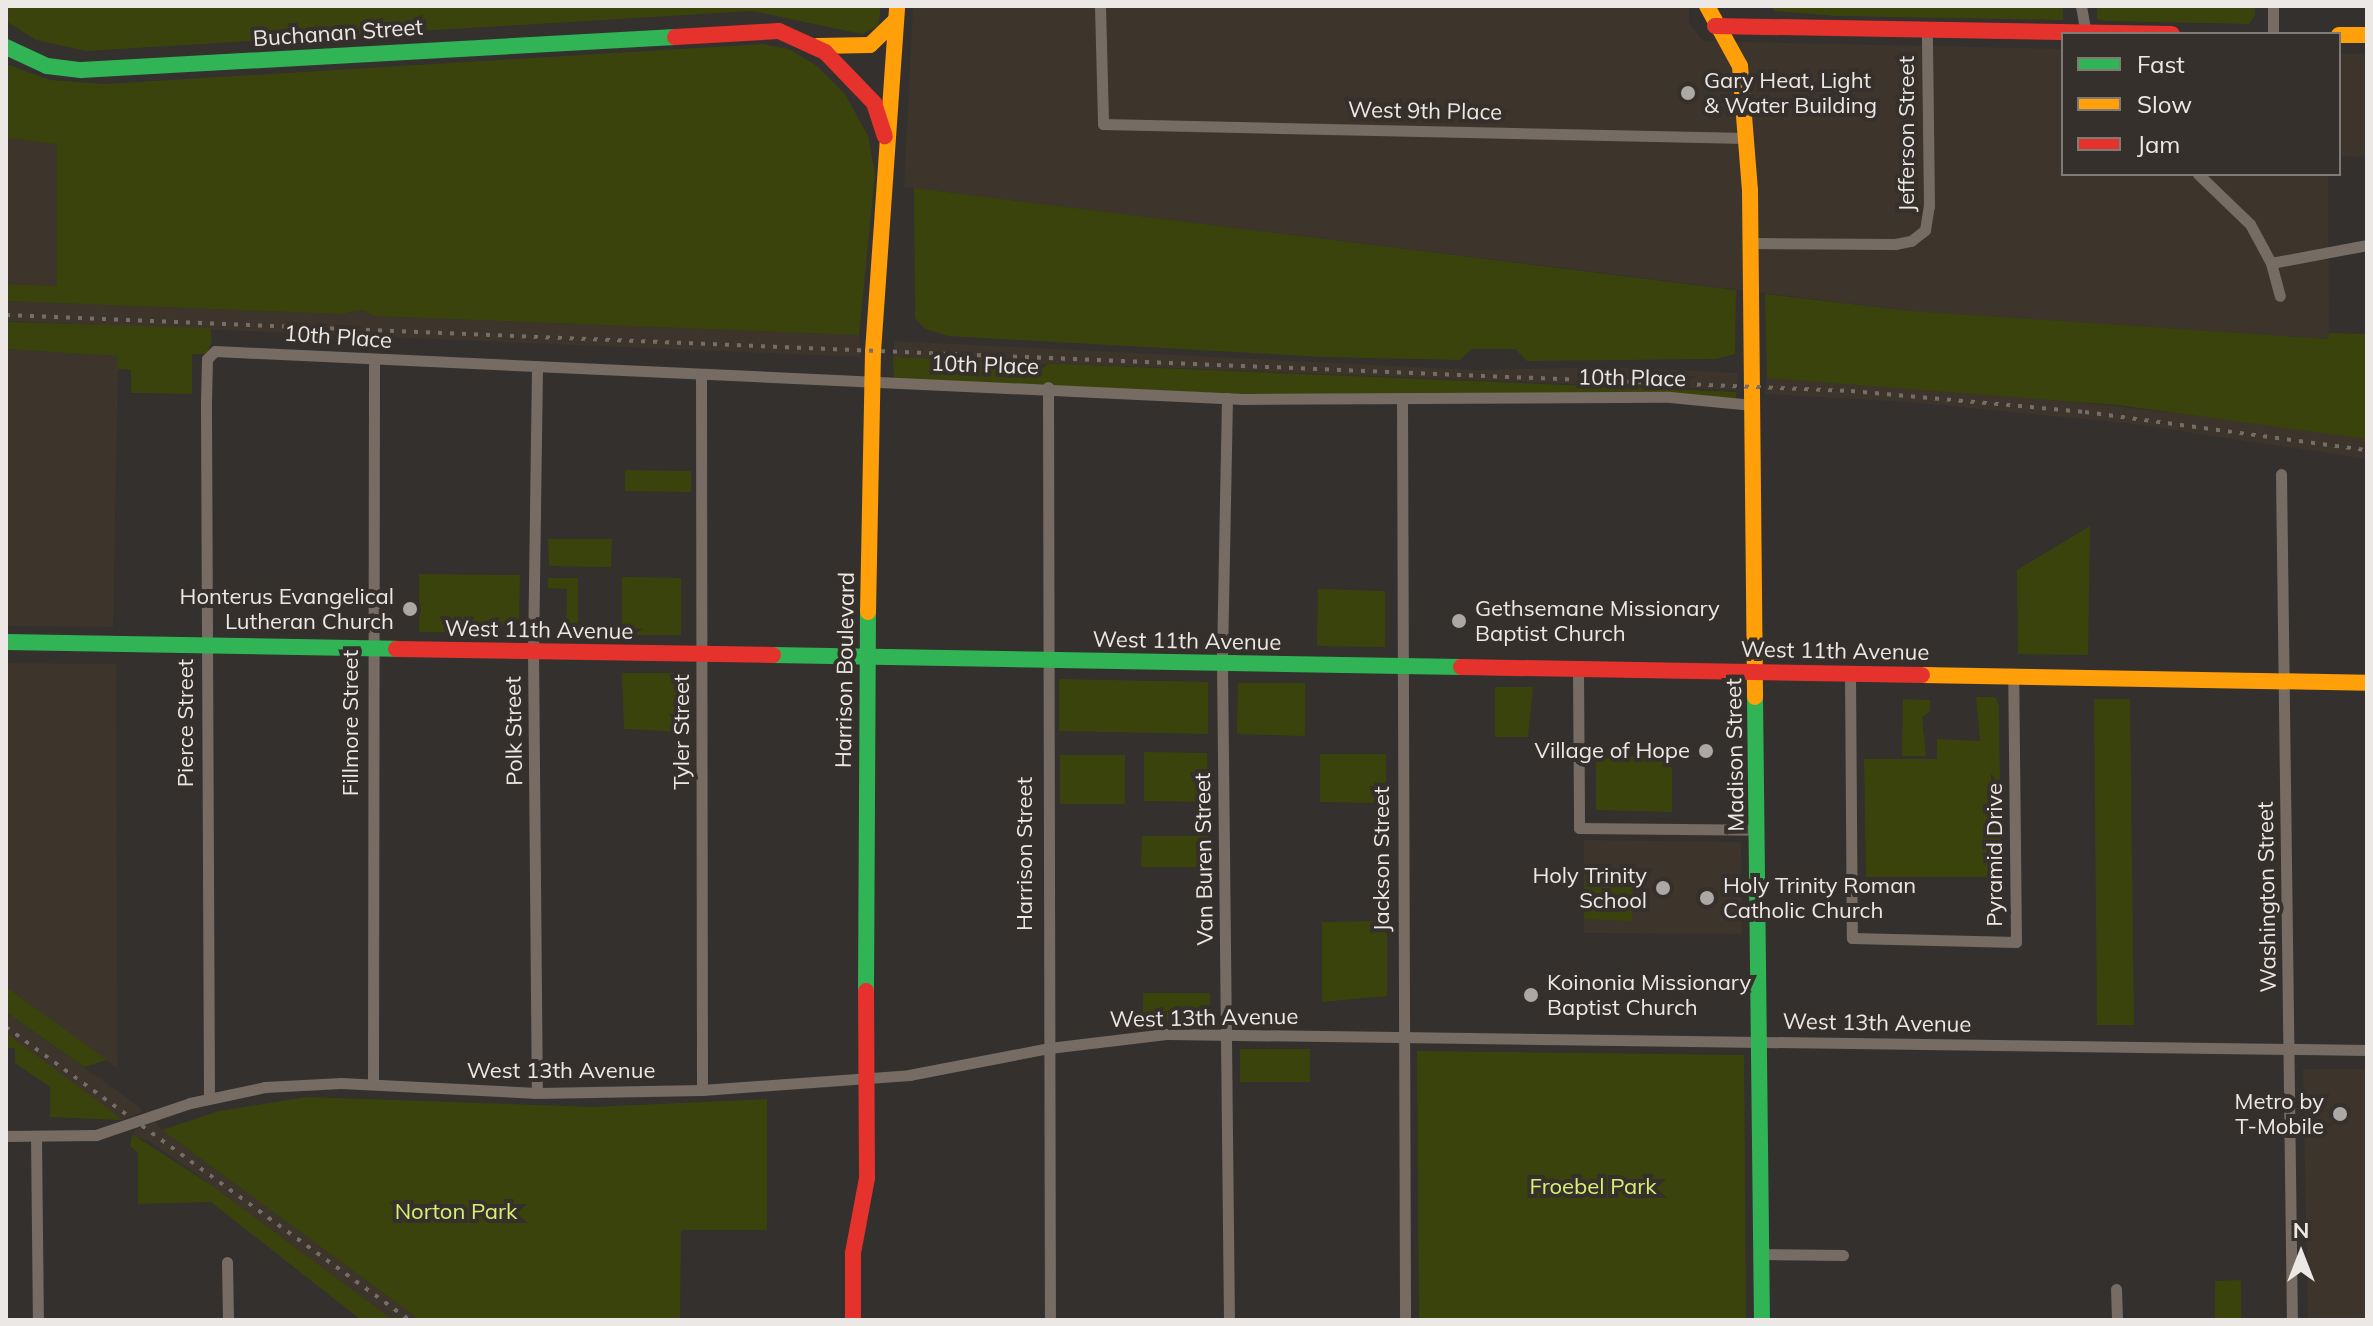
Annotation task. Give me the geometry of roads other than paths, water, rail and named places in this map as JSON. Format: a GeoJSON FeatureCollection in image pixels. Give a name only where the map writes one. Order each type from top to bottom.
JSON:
{"type":"FeatureCollection","features":[{"type":"Feature","properties":{"kind":"street","name":"West 9th Place"},"geometry":{"type":"LineString","coordinates":[[1100,6],[1103,124],[1747,138]]}},
{"type":"Feature","properties":{"kind":"street","name":"Madison Street"},"geometry":{"type":"LineString","coordinates":[[1707,6],[1715,26],[1740,66],[1752,243],[1762,1320]]}},
{"type":"Feature","properties":{"kind":"street"},"geometry":{"type":"LineString","coordinates":[[2081,6],[2086,32]]}},
{"type":"Feature","properties":{"kind":"street"},"geometry":{"type":"LineString","coordinates":[[2273,6],[2273,32]]}},
{"type":"Feature","properties":{"kind":"street"},"geometry":{"type":"LineString","coordinates":[[815,46],[870,45],[884,37],[896,13]]}},
{"type":"Feature","properties":{"kind":"street","name":"Harrison Boulevard"},"geometry":{"type":"LineString","coordinates":[[855,1317],[853,1253],[867,1187],[866,657],[872,381],[896,13]]}},
{"type":"Feature","properties":{"kind":"street"},"geometry":{"type":"LineString","coordinates":[[1715,26],[2061,33]]}},
{"type":"Feature","properties":{"kind":"street","name":"Buchanan Street"},"geometry":{"type":"LineString","coordinates":[[6,47],[47,66],[81,70],[750,29],[779,31],[815,46],[874,103],[884,127],[887,165]]}},
{"type":"Feature","properties":{"kind":"street","name":"Jefferson Street"},"geometry":{"type":"LineString","coordinates":[[1752,243],[1895,244],[1918,236],[1929,206],[1927,30]]}},
{"type":"Feature","properties":{"kind":"street"},"geometry":{"type":"LineString","coordinates":[[2341,35],[2367,35]]}},
{"type":"Feature","properties":{"kind":"street"},"geometry":{"type":"LineString","coordinates":[[2200,176],[2243,216],[2271,263],[2280,296]]}},
{"type":"Feature","properties":{"kind":"street"},"geometry":{"type":"LineString","coordinates":[[2271,263],[2367,245]]}},
{"type":"Feature","properties":{"kind":"street","name":"10th Place"},"geometry":{"type":"LineString","coordinates":[[215,351],[374,361],[1048,387],[1227,398],[1670,397],[1753,405]]}},
{"type":"Feature","properties":{"kind":"street","name":"Pierce Street"},"geometry":{"type":"LineString","coordinates":[[209,1098],[205,646],[207,359],[215,351]]}},
{"type":"Feature","properties":{"kind":"street","name":"Fillmore Street"},"geometry":{"type":"LineString","coordinates":[[373,1084],[371,649],[374,361]]}},
{"type":"Feature","properties":{"kind":"street","name":"Polk Street"},"geometry":{"type":"LineString","coordinates":[[537,368],[533,651],[537,1093]]}},
{"type":"Feature","properties":{"kind":"street","name":"Tyler Street"},"geometry":{"type":"LineString","coordinates":[[701,375],[702,1090]]}},
{"type":"Feature","properties":{"kind":"street","name":"Harrison Street"},"geometry":{"type":"LineString","coordinates":[[1048,387],[1045,660],[1050,1320]]}},
{"type":"Feature","properties":{"kind":"street","name":"Van Buren Street"},"geometry":{"type":"LineString","coordinates":[[1227,398],[1222,664],[1229,1320]]}},
{"type":"Feature","properties":{"kind":"street","name":"Jackson Street"},"geometry":{"type":"LineString","coordinates":[[1402,398],[1400,667],[1405,1320]]}},
{"type":"Feature","properties":{"kind":"street","name":"Washington Street"},"geometry":{"type":"LineString","coordinates":[[2281,474],[2292,1320]]}},
{"type":"Feature","properties":{"kind":"street","name":"West 11th Avenue"},"geometry":{"type":"LineString","coordinates":[[6,642],[2367,683]]}},
{"type":"Feature","properties":{"kind":"street"},"geometry":{"type":"LineString","coordinates":[[1578,670],[1579,828],[1757,830]]}},
{"type":"Feature","properties":{"kind":"street","name":"Pyramid Drive"},"geometry":{"type":"LineString","coordinates":[[1850,673],[1852,938],[2016,942],[2013,676]]}},
{"type":"Feature","properties":{"kind":"street","name":"West 13th Avenue"},"geometry":{"type":"LineString","coordinates":[[6,1136],[96,1135],[209,1098],[289,1085],[373,1084],[537,1093],[702,1090],[947,1070],[1049,1048],[1166,1034],[2367,1050]]}},
{"type":"Feature","properties":{"kind":"street"},"geometry":{"type":"LineString","coordinates":[[36,1137],[38,1320]]}},
{"type":"Feature","properties":{"kind":"street"},"geometry":{"type":"LineString","coordinates":[[1761,1254],[1843,1255]]}},
{"type":"Feature","properties":{"kind":"street"},"geometry":{"type":"LineString","coordinates":[[227,1262],[228,1320]]}},
{"type":"Feature","properties":{"kind":"street"},"geometry":{"type":"LineString","coordinates":[[2116,1289],[2117,1320]]}},
{"type":"Feature","properties":{"kind":"railway"},"geometry":{"type":"LineString","coordinates":[[6,315],[1851,391],[2085,412],[2367,450]]}},
{"type":"Feature","properties":{"kind":"railway"},"geometry":{"type":"LineString","coordinates":[[6,1027],[409,1320]]}},
{"type":"Feature","properties":{"kind":"place","name":"Gary Heat, Light & Water Building"},"geometry":{"type":"Point","coordinates":[1688,93]}},
{"type":"Feature","properties":{"kind":"place","name":"Honterus Evangelical Lutheran Church"},"geometry":{"type":"Point","coordinates":[410,609]}},
{"type":"Feature","properties":{"kind":"place","name":"Gethsemane Missionary Baptist Church"},"geometry":{"type":"Point","coordinates":[1459,621]}},
{"type":"Feature","properties":{"kind":"place","name":"Village of Hope"},"geometry":{"type":"Point","coordinates":[1706,751]}},
{"type":"Feature","properties":{"kind":"place","name":"Holy Trinity School"},"geometry":{"type":"Point","coordinates":[1663,888]}},
{"type":"Feature","properties":{"kind":"place","name":"Holy Trinity Roman Catholic Church"},"geometry":{"type":"Point","coordinates":[1707,898]}},
{"type":"Feature","properties":{"kind":"place","name":"Koinonia Missionary Baptist Church"},"geometry":{"type":"Point","coordinates":[1531,995]}},
{"type":"Feature","properties":{"kind":"place","name":"Metro by T-Mobile"},"geometry":{"type":"Point","coordinates":[2340,1114]}},
{"type":"Feature","properties":{"kind":"park label","name":"Froebel Park"},"geometry":{"type":"Point","coordinates":[1593,1187]}},
{"type":"Feature","properties":{"kind":"park label","name":"Norton Park"},"geometry":{"type":"Point","coordinates":[456,1212]}}]}
